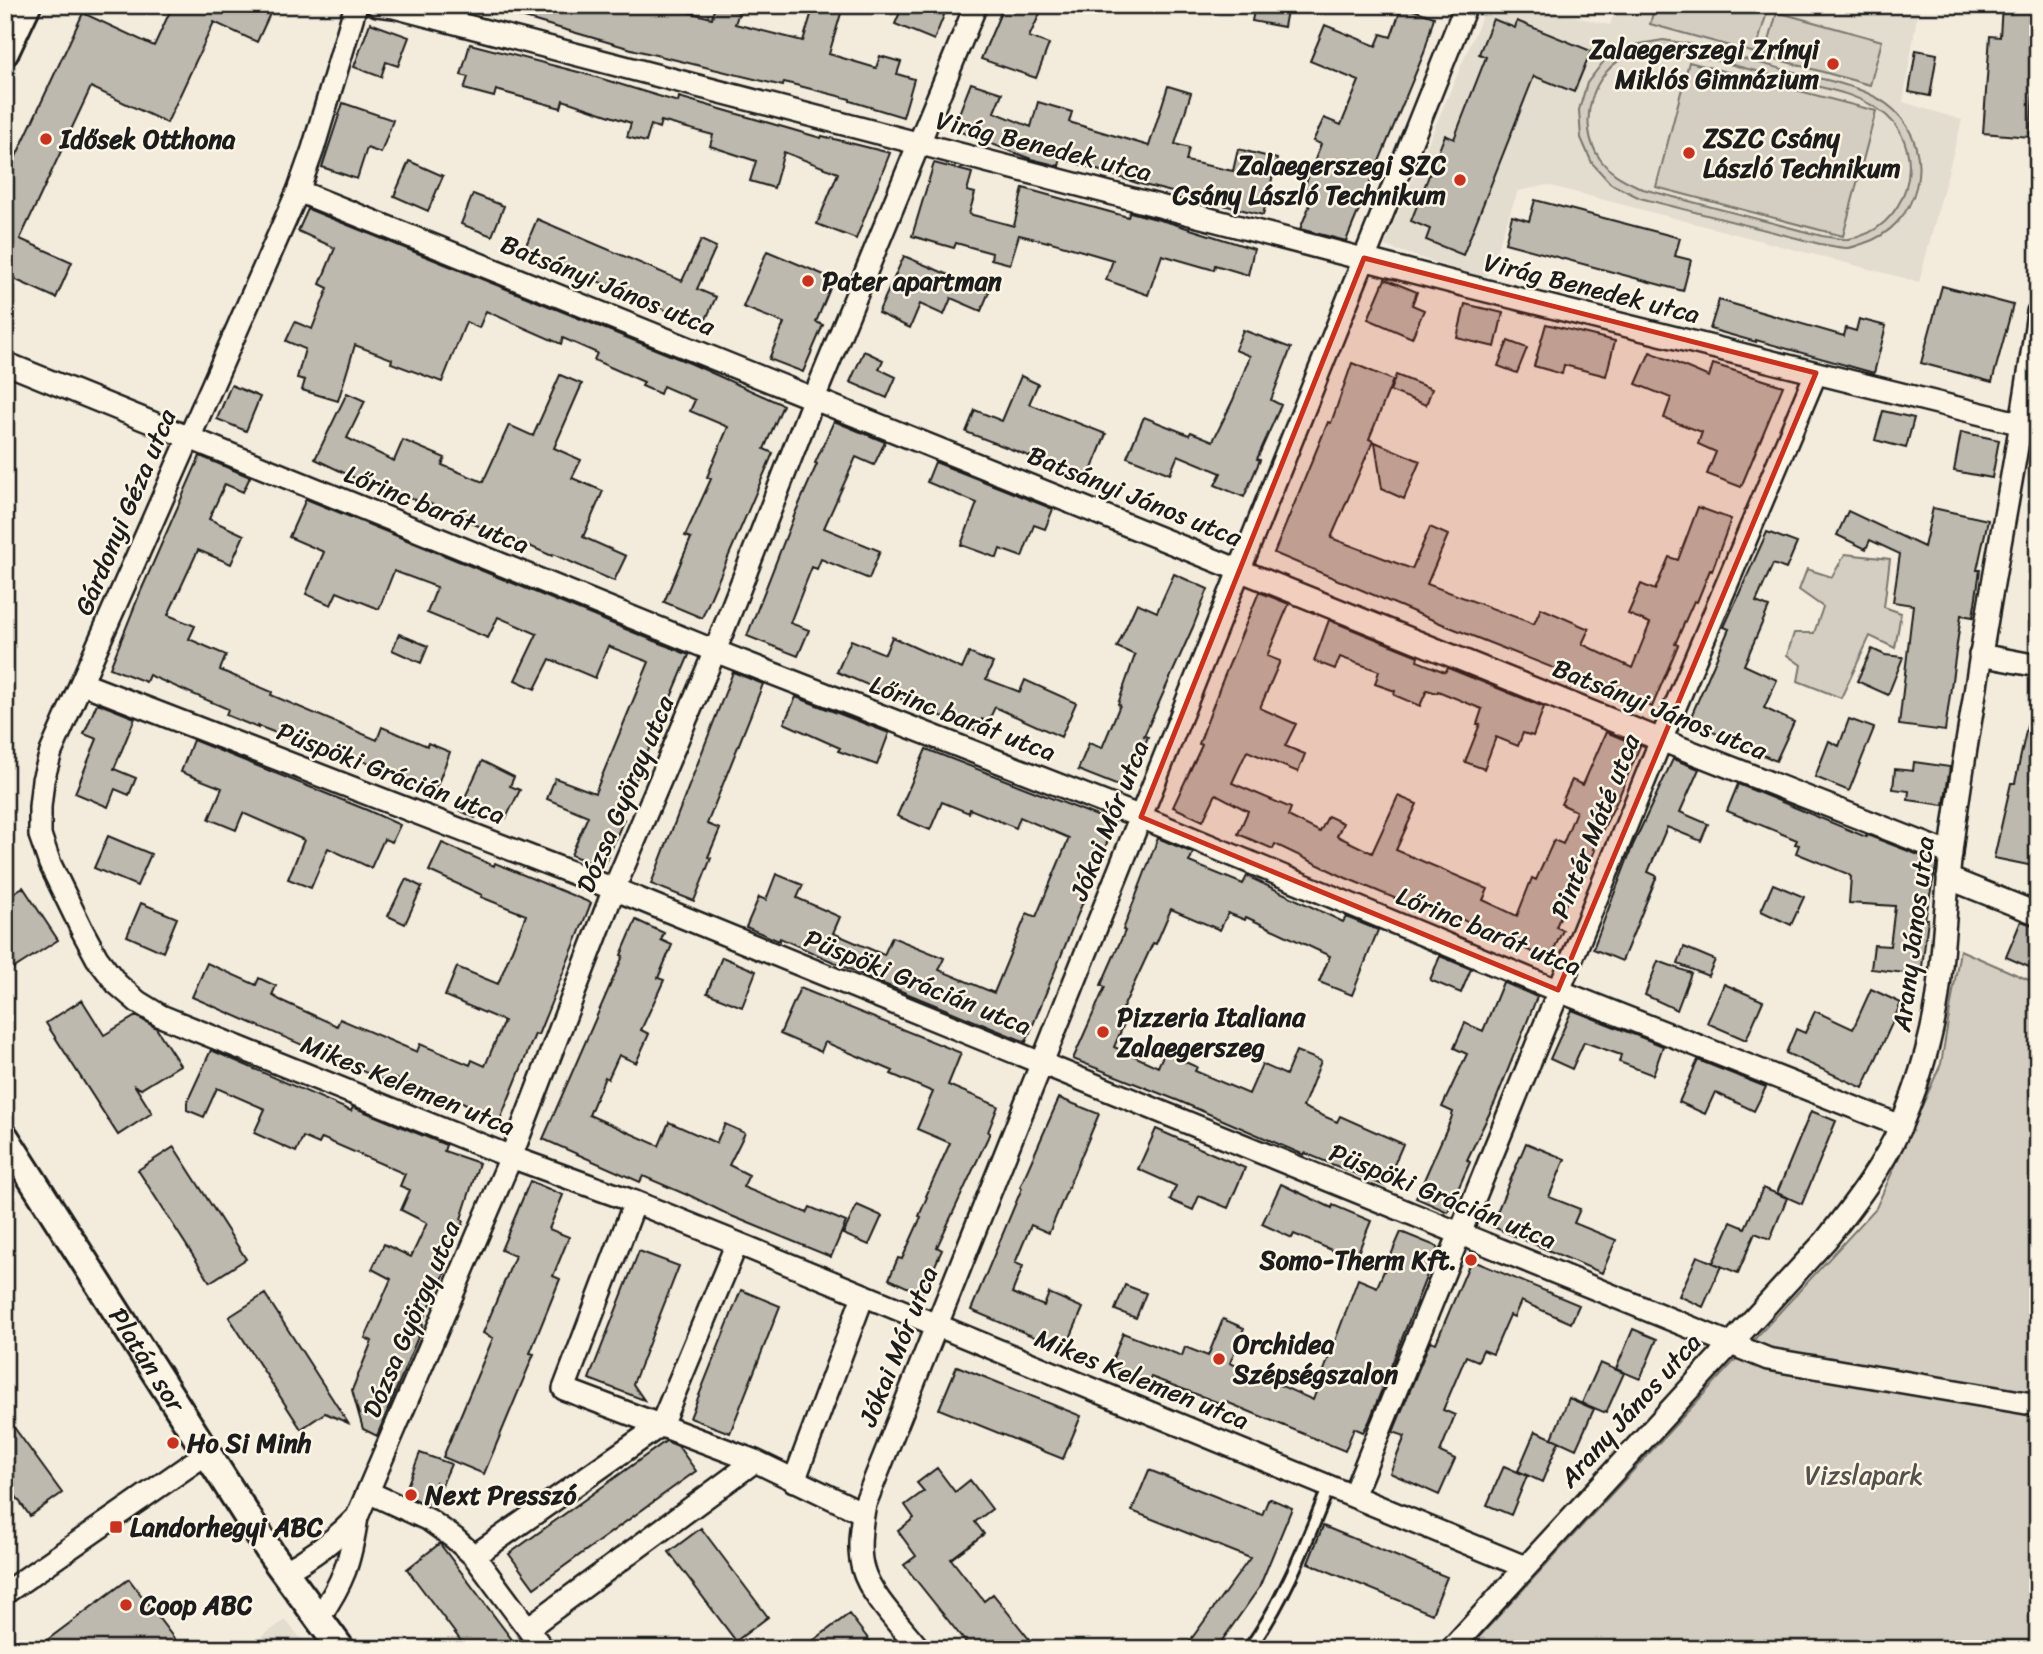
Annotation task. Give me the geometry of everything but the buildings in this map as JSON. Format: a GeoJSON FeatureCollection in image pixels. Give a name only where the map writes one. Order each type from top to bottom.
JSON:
{"type":"FeatureCollection","features":[{"type":"Feature","properties":{"kind":"street"},"geometry":{"type":"LineString","coordinates":[[5,52],[27,5]]}},
{"type":"Feature","properties":{"kind":"street","name":"Gárdonyi Géza utca"},"geometry":{"type":"LineString","coordinates":[[161,1016],[138,1003],[117,984],[97,958],[50,864],[40,835],[43,780],[51,752],[298,191],[356,5]]}},
{"type":"Feature","properties":{"kind":"street","name":"Virág Benedek utca"},"geometry":{"type":"LineString","coordinates":[[377,5],[2022,424]]}},
{"type":"Feature","properties":{"kind":"street","name":"Dózsa György utca"},"geometry":{"type":"LineString","coordinates":[[284,1572],[314,1556],[357,1517],[511,1157],[614,889],[715,651],[814,398],[976,5]]}},
{"type":"Feature","properties":{"kind":"street","name":"Jókai Mór utca"},"geometry":{"type":"LineString","coordinates":[[919,1649],[874,1591],[863,1569],[860,1534],[863,1513],[1466,5]]}},
{"type":"Feature","properties":{"kind":"street","name":"Batsányi János utca"},"geometry":{"type":"LineString","coordinates":[[298,191],[1661,740],[1951,854]]}},
{"type":"Feature","properties":{"kind":"street","name":"Arany János utca"},"geometry":{"type":"LineString","coordinates":[[1451,1649],[1826,1240],[1862,1194],[1901,1126],[1917,1082],[1934,1017],[1951,854],[1980,656],[2022,424],[2038,312]]}},
{"type":"Feature","properties":{"kind":"street","name":"Lőrinc barát utca"},"geometry":{"type":"LineString","coordinates":[[5,363],[715,651],[1141,817],[1558,990],[1901,1126]]}},
{"type":"Feature","properties":{"kind":"street","name":"Pintér Máté utca"},"geometry":{"type":"LineString","coordinates":[[1353,1496],[1661,740],[1816,373]]}},
{"type":"Feature","properties":{"kind":"street"},"geometry":{"type":"LineString","coordinates":[[1980,656],[2038,666]]}},
{"type":"Feature","properties":{"kind":"street","name":"Püspöki Grácián utca"},"geometry":{"type":"LineString","coordinates":[[81,683],[614,889],[1768,1359],[2038,1405]]}},
{"type":"Feature","properties":{"kind":"street"},"geometry":{"type":"LineString","coordinates":[[1948,878],[2038,914]]}},
{"type":"Feature","properties":{"kind":"street","name":"Mikes Kelemen utca"},"geometry":{"type":"LineString","coordinates":[[161,1016],[511,1157],[737,1243],[1525,1567]]}},
{"type":"Feature","properties":{"kind":"street","name":"Platán sor"},"geometry":{"type":"LineString","coordinates":[[5,1137],[284,1572],[341,1649]]}},
{"type":"Feature","properties":{"kind":"street"},"geometry":{"type":"LineString","coordinates":[[635,1202],[564,1389],[755,1461],[863,1513]]}},
{"type":"Feature","properties":{"kind":"street"},"geometry":{"type":"LineString","coordinates":[[474,1556],[661,1425],[737,1243]]}},
{"type":"Feature","properties":{"kind":"street"},"geometry":{"type":"LineString","coordinates":[[794,1481],[863,1296]]}},
{"type":"Feature","properties":{"kind":"street"},"geometry":{"type":"LineString","coordinates":[[5,1593],[206,1453]]}},
{"type":"Feature","properties":{"kind":"street"},"geometry":{"type":"LineString","coordinates":[[528,1629],[755,1461]]}},
{"type":"Feature","properties":{"kind":"street"},"geometry":{"type":"LineString","coordinates":[[368,1492],[429,1520],[454,1538],[474,1556],[543,1649]]}},
{"type":"Feature","properties":{"kind":"street"},"geometry":{"type":"LineString","coordinates":[[318,1619],[337,1591],[351,1559],[357,1517]]}},
{"type":"Feature","properties":{"kind":"lane"},"geometry":{"type":"LineString","coordinates":[[1249,1649],[1265,1626],[1293,1573],[1329,1486]]}},
{"type":"Feature","properties":{"kind":"highlighted area"},"geometry":{"type":"Polygon","coordinates":[[[1364,258],[1816,373],[1558,990],[1141,817],[1364,258]]]}},
{"type":"Feature","properties":{"kind":"shaded area","name":"ZSZC Csány László Technikum"},"geometry":{"type":"Polygon","coordinates":[[[1487,5],[1526,5],[1610,25],[1617,5],[1919,5],[1903,102],[1962,120],[1919,282],[1547,185],[1518,191],[1486,279],[1384,246],[1487,5]]]}},
{"type":"Feature","properties":{"kind":"shaded area"},"geometry":{"type":"Polygon","coordinates":[[[285,1620],[310,1649],[244,1649],[285,1620]]]}},
{"type":"Feature","properties":{"kind":"green space"},"geometry":{"type":"Polygon","coordinates":[[[1655,5],[1755,5],[1768,9],[1755,53],[1650,24],[1655,5]]]}},
{"type":"Feature","properties":{"kind":"green space"},"geometry":{"type":"Polygon","coordinates":[[[1777,12],[1882,41],[1870,85],[1765,56],[1777,12]]]}},
{"type":"Feature","properties":{"kind":"green space"},"geometry":{"type":"Polygon","coordinates":[[[1663,40],[1690,44],[1847,85],[1872,95],[1894,110],[1908,127],[1916,146],[1919,166],[1909,205],[1898,222],[1882,235],[1851,248],[1844,248],[1640,198],[1611,184],[1592,163],[1581,138],[1579,110],[1587,83],[1604,61],[1628,46],[1663,40]],[[1663,49],[1631,54],[1606,72],[1597,85],[1589,115],[1589,131],[1600,159],[1614,173],[1643,189],[1838,239],[1868,233],[1885,222],[1897,207],[1909,170],[1907,151],[1900,132],[1887,116],[1876,108],[1837,91],[1663,49]]]}},
{"type":"Feature","properties":{"kind":"green space"},"geometry":{"type":"Polygon","coordinates":[[[1689,62],[1876,111],[1843,236],[1656,187],[1689,62]]]}},
{"type":"Feature","properties":{"kind":"green space"},"geometry":{"type":"Polygon","coordinates":[[[1845,554],[1890,559],[1884,607],[1901,613],[1895,648],[1870,636],[1841,698],[1798,681],[1801,665],[1787,655],[1794,633],[1814,633],[1823,607],[1799,590],[1807,569],[1832,577],[1845,554]]]}},
{"type":"Feature","properties":{"kind":"green space","name":"Vizslapark"},"geometry":{"type":"Polygon","coordinates":[[[1960,950],[2038,984],[2038,1649],[1468,1649],[1876,1208],[1941,1064],[1960,950]]]}},
{"type":"Feature","properties":{"kind":"place","name":"Zalaegerszegi Zrínyi Miklós Gimnázium"},"geometry":{"type":"Point","coordinates":[1833,64]}},
{"type":"Feature","properties":{"kind":"place","name":"Idősek Otthona"},"geometry":{"type":"Point","coordinates":[46,139]}},
{"type":"Feature","properties":{"kind":"place","name":"ZSZC Csány László Technikum"},"geometry":{"type":"Point","coordinates":[1689,153]}},
{"type":"Feature","properties":{"kind":"place","name":"Zalaegerszegi SZC Csány László Technikum"},"geometry":{"type":"Point","coordinates":[1460,180]}},
{"type":"Feature","properties":{"kind":"place","name":"Pater apartman"},"geometry":{"type":"Point","coordinates":[808,281]}},
{"type":"Feature","properties":{"kind":"place","name":"Pizzeria Italiana Zalaegerszeg"},"geometry":{"type":"Point","coordinates":[1103,1032]}},
{"type":"Feature","properties":{"kind":"place","name":"Somo-Therm Kft."},"geometry":{"type":"Point","coordinates":[1471,1260]}},
{"type":"Feature","properties":{"kind":"place","name":"Orchidea Szépségszalon"},"geometry":{"type":"Point","coordinates":[1219,1359]}},
{"type":"Feature","properties":{"kind":"place","name":"Ho Si Minh"},"geometry":{"type":"Point","coordinates":[173,1443]}},
{"type":"Feature","properties":{"kind":"place","name":"Next Presszó"},"geometry":{"type":"Point","coordinates":[411,1495]}},
{"type":"Feature","properties":{"kind":"place","name":"Landorhegyi ABC"},"geometry":{"type":"Point","coordinates":[116,1527]}},
{"type":"Feature","properties":{"kind":"place","name":"Coop ABC"},"geometry":{"type":"Point","coordinates":[126,1605]}}]}
